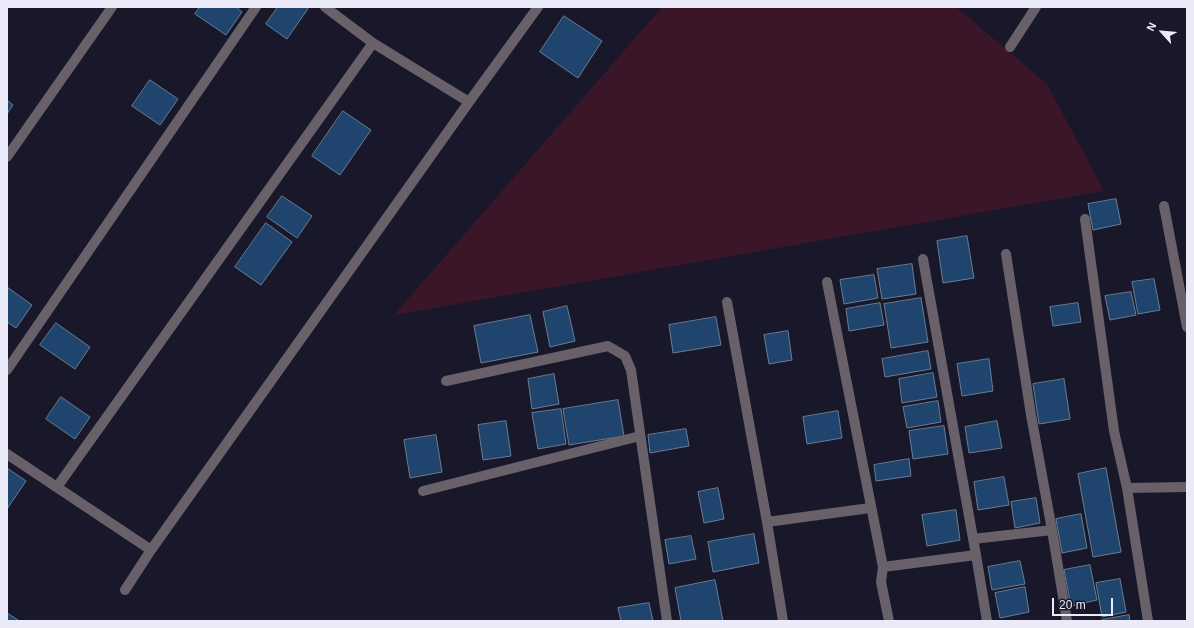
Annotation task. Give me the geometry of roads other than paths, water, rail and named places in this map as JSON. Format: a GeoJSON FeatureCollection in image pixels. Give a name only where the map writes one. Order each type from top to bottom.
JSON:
{"type":"FeatureCollection","features":[{"type":"Feature","properties":{"kind":"street"},"geometry":{"type":"LineString","coordinates":[[7,157],[112,7]]}},
{"type":"Feature","properties":{"kind":"street"},"geometry":{"type":"LineString","coordinates":[[7,370],[256,7]]}},
{"type":"Feature","properties":{"kind":"street"},"geometry":{"type":"LineString","coordinates":[[325,7],[373,43],[469,102]]}},
{"type":"Feature","properties":{"kind":"street"},"geometry":{"type":"LineString","coordinates":[[125,590],[469,102],[538,7]]}},
{"type":"Feature","properties":{"kind":"street"},"geometry":{"type":"LineString","coordinates":[[1010,47],[1036,7]]}},
{"type":"Feature","properties":{"kind":"street"},"geometry":{"type":"LineString","coordinates":[[57,487],[373,43]]}},
{"type":"Feature","properties":{"kind":"street"},"geometry":{"type":"LineString","coordinates":[[1164,206],[1187,327]]}},
{"type":"Feature","properties":{"kind":"street"},"geometry":{"type":"LineString","coordinates":[[1085,219],[1114,431],[1126,488],[1148,621]]}},
{"type":"Feature","properties":{"kind":"street"},"geometry":{"type":"LineString","coordinates":[[1006,254],[1031,415],[1067,621]]}},
{"type":"Feature","properties":{"kind":"street"},"geometry":{"type":"LineString","coordinates":[[923,259],[987,621]]}},
{"type":"Feature","properties":{"kind":"street"},"geometry":{"type":"LineString","coordinates":[[827,282],[870,508],[883,567],[881,582],[889,621]]}},
{"type":"Feature","properties":{"kind":"street"},"geometry":{"type":"LineString","coordinates":[[727,302],[767,522],[783,621]]}},
{"type":"Feature","properties":{"kind":"street"},"geometry":{"type":"LineString","coordinates":[[446,381],[608,346],[625,356],[631,370],[667,621]]}},
{"type":"Feature","properties":{"kind":"street"},"geometry":{"type":"LineString","coordinates":[[423,492],[640,436]]}},
{"type":"Feature","properties":{"kind":"street"},"geometry":{"type":"LineString","coordinates":[[7,454],[152,550]]}},
{"type":"Feature","properties":{"kind":"street"},"geometry":{"type":"LineString","coordinates":[[1126,488],[1187,487]]}},
{"type":"Feature","properties":{"kind":"street"},"geometry":{"type":"LineString","coordinates":[[767,522],[870,508]]}},
{"type":"Feature","properties":{"kind":"street"},"geometry":{"type":"LineString","coordinates":[[973,539],[1052,530]]}},
{"type":"Feature","properties":{"kind":"street"},"geometry":{"type":"LineString","coordinates":[[883,567],[976,555]]}}]}
